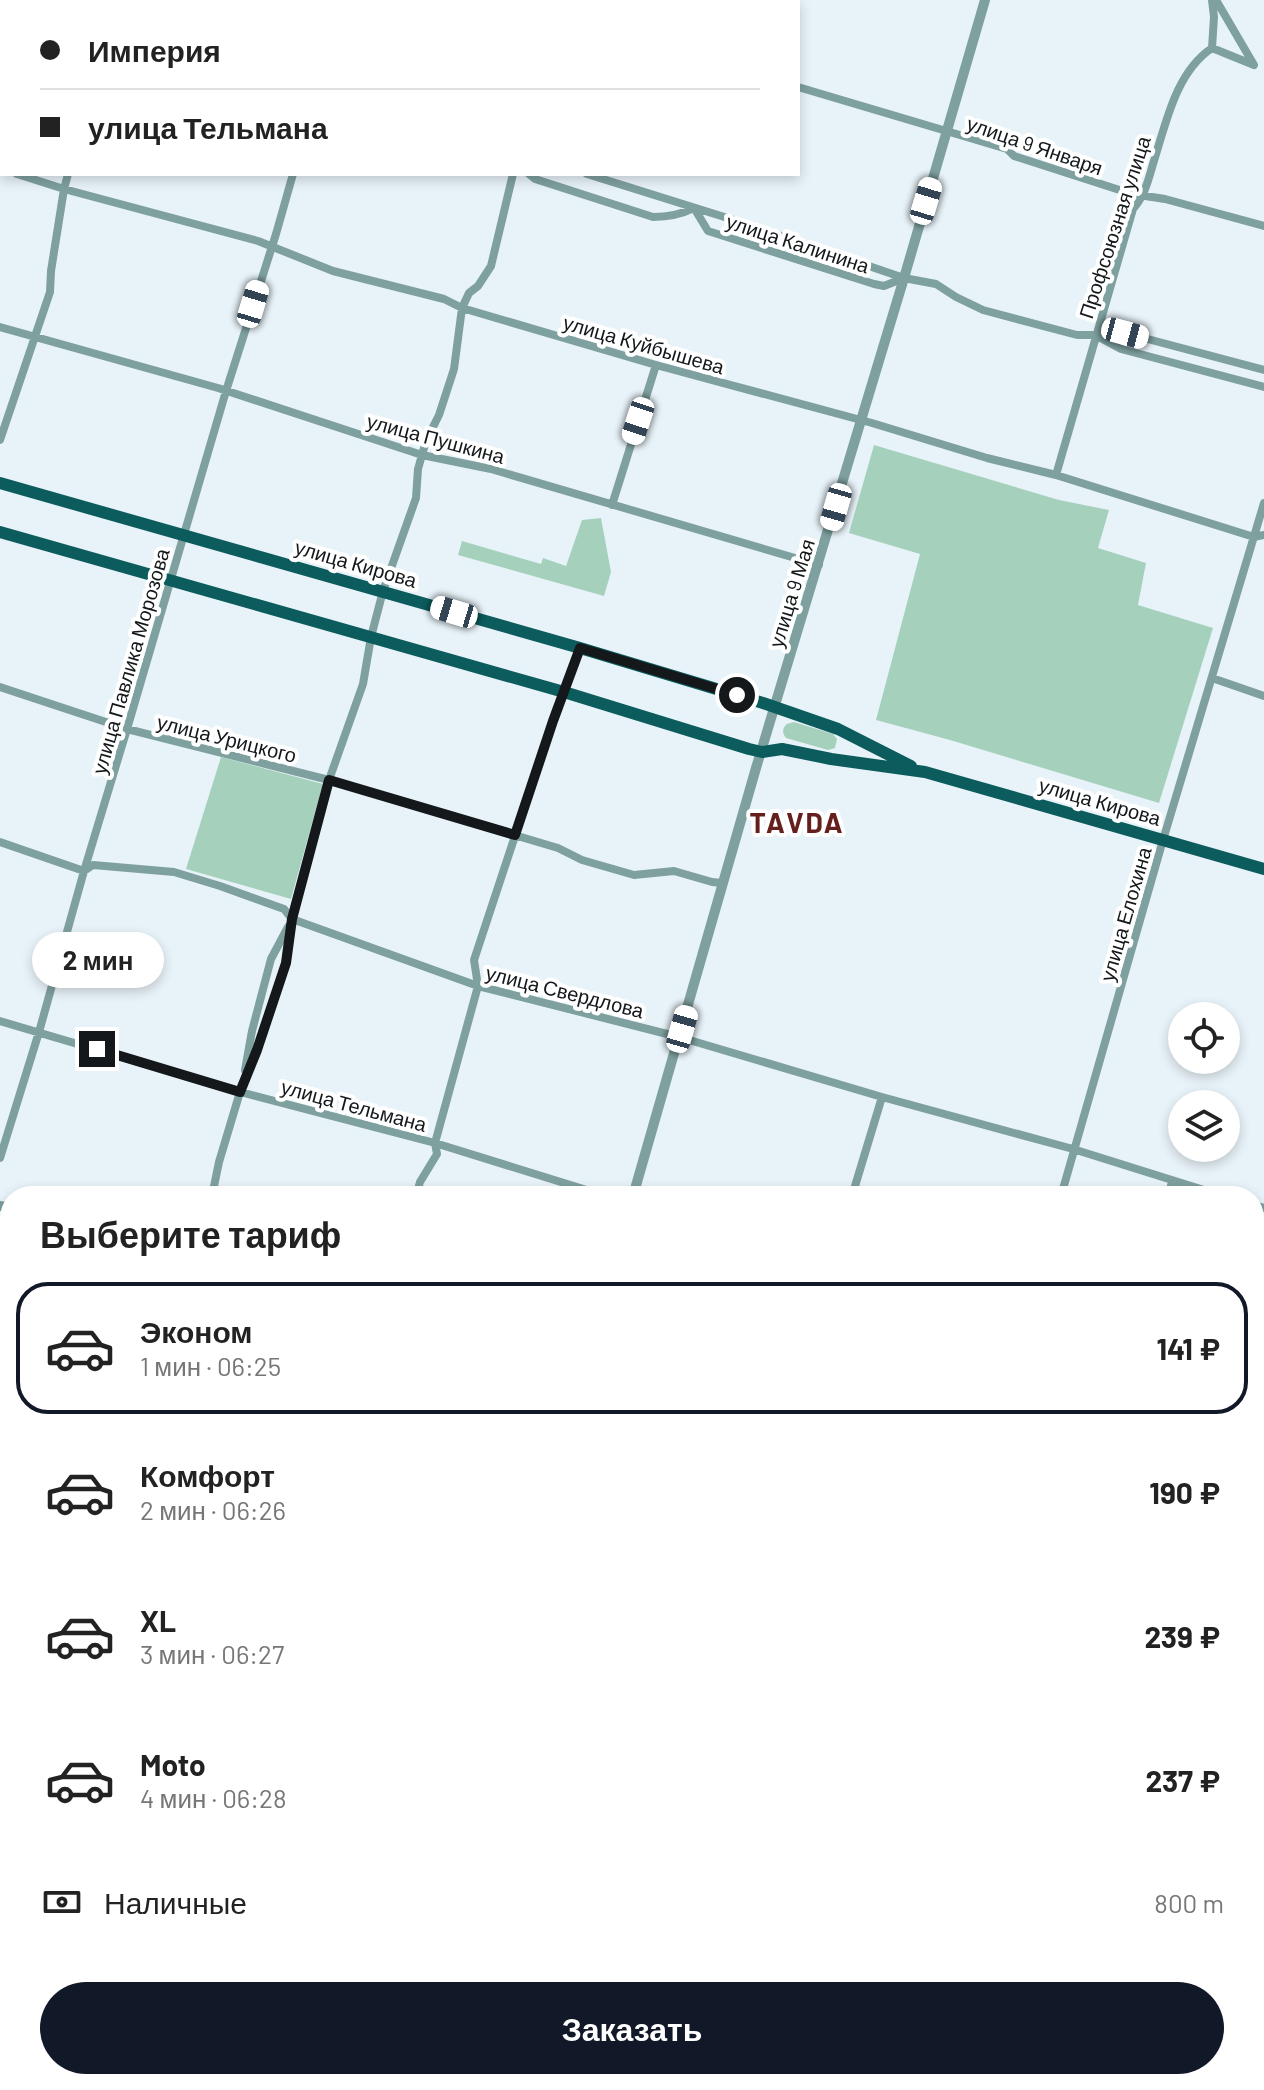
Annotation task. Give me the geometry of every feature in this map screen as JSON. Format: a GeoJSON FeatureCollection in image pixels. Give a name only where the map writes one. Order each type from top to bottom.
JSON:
{"type":"FeatureCollection","features":[{"type":"Feature","properties":{"kind":"main road","name":"улица Кирова"},"geometry":{"type":"LineString","coordinates":[[0,483],[383,591],[776,707],[838,729],[925,772]]}},
{"type":"Feature","properties":{"kind":"main road","name":"улица Кирова"},"geometry":{"type":"LineString","coordinates":[[0,532],[564,692],[762,752],[782,749],[925,772],[1264,869]]}},
{"type":"Feature","properties":{"kind":"main road"},"geometry":{"type":"LineString","coordinates":[[831,759],[844,753],[847,744],[838,729]]}},
{"type":"Feature","properties":{"kind":"street","name":"улица 9 Мая"},"geometry":{"type":"LineString","coordinates":[[636,1186],[985,0]]}},
{"type":"Feature","properties":{"kind":"street"},"geometry":{"type":"LineString","coordinates":[[1214,0],[1212,48],[1259,66]]}},
{"type":"Feature","properties":{"kind":"street"},"geometry":{"type":"LineString","coordinates":[[1214,0],[1259,66]]}},
{"type":"Feature","properties":{"kind":"street","name":"Профсоюзная улица"},"geometry":{"type":"LineString","coordinates":[[1056,475],[1133,209],[1143,197],[1171,105],[1189,70],[1199,57],[1212,48]]}},
{"type":"Feature","properties":{"kind":"street","name":"улица 9 Января"},"geometry":{"type":"LineString","coordinates":[[800,88],[1007,149],[1014,156],[1143,197],[1165,199],[1264,226]]}},
{"type":"Feature","properties":{"kind":"street","name":"улица Куйбышева"},"geometry":{"type":"LineString","coordinates":[[23,176],[271,246],[333,271],[444,299],[462,308],[656,365],[1056,475],[1259,536]]}},
{"type":"Feature","properties":{"kind":"street"},"geometry":{"type":"LineString","coordinates":[[0,440],[50,292],[67,176]]}},
{"type":"Feature","properties":{"kind":"street","name":"улица Павлика Морозова"},"geometry":{"type":"LineString","coordinates":[[0,1158],[292,176]]}},
{"type":"Feature","properties":{"kind":"street"},"geometry":{"type":"LineString","coordinates":[[214,1186],[240,1092],[286,963],[292,919],[329,780],[363,684],[383,591],[416,498],[418,469],[426,441],[439,415],[454,369],[462,308],[469,293],[478,286],[491,266],[513,176]]}},
{"type":"Feature","properties":{"kind":"street","name":"улица Калинина"},"geometry":{"type":"LineString","coordinates":[[531,176],[653,217],[683,214],[694,208]]}},
{"type":"Feature","properties":{"kind":"street","name":"улица Калинина"},"geometry":{"type":"LineString","coordinates":[[593,176],[904,278],[936,284],[983,310],[1077,335],[1125,333],[1264,370]]}},
{"type":"Feature","properties":{"kind":"street","name":"улица Калинина"},"geometry":{"type":"LineString","coordinates":[[694,208],[708,231],[884,286],[904,278]]}},
{"type":"Feature","properties":{"kind":"street","name":"улица Пушкина"},"geometry":{"type":"LineString","coordinates":[[0,327],[226,391],[422,455],[491,469],[819,565]]}},
{"type":"Feature","properties":{"kind":"street","name":"улица Калинина"},"geometry":{"type":"LineString","coordinates":[[1095,335],[1121,349],[1264,387]]}},
{"type":"Feature","properties":{"kind":"street"},"geometry":{"type":"LineString","coordinates":[[612,505],[656,365]]}},
{"type":"Feature","properties":{"kind":"street","name":"улица Елохина"},"geometry":{"type":"LineString","coordinates":[[1064,1186],[1163,840],[1259,536],[1264,503]]}},
{"type":"Feature","properties":{"kind":"street"},"geometry":{"type":"LineString","coordinates":[[419,1186],[437,1154],[435,1143],[478,986],[474,960],[580,648]]}},
{"type":"Feature","properties":{"kind":"street"},"geometry":{"type":"LineString","coordinates":[[1212,678],[1264,696]]}},
{"type":"Feature","properties":{"kind":"street","name":"улица Урицкого"},"geometry":{"type":"LineString","coordinates":[[0,687],[127,729],[329,780],[515,835],[634,875],[674,871],[723,883]]}},
{"type":"Feature","properties":{"kind":"street","name":"улица Свердлова"},"geometry":{"type":"LineString","coordinates":[[0,842],[84,871],[93,865],[174,872],[284,909],[292,919],[478,986],[679,1037],[1073,1149],[1187,1186]]}},
{"type":"Feature","properties":{"kind":"street"},"geometry":{"type":"LineString","coordinates":[[240,1092],[271,959],[292,919]]}},
{"type":"Feature","properties":{"kind":"street","name":"улица Тельмана"},"geometry":{"type":"LineString","coordinates":[[0,1021],[240,1092],[435,1143],[574,1186]]}},
{"type":"Feature","properties":{"kind":"street"},"geometry":{"type":"LineString","coordinates":[[855,1186],[882,1097]]}},
{"type":"Feature","properties":{"kind":"street"},"geometry":{"type":"LineString","coordinates":[[1171,1186],[1172,1182]]}},
{"type":"Feature","properties":{"kind":"green space"},"geometry":{"type":"Polygon","coordinates":[[[874,445],[1059,500],[1109,510],[1098,548],[1146,563],[1138,605],[1213,628],[1159,803],[876,720],[920,554],[849,533],[874,445]]]}},
{"type":"Feature","properties":{"kind":"green space"},"geometry":{"type":"Polygon","coordinates":[[[601,518],[611,572],[604,596],[458,555],[462,541],[541,564],[543,558],[566,566],[582,520],[601,518]]]}},
{"type":"Feature","properties":{"kind":"green space"},"geometry":{"type":"Polygon","coordinates":[[[794,722],[833,734],[837,739],[835,748],[828,750],[786,738],[784,727],[794,722]]]}},
{"type":"Feature","properties":{"kind":"green space"},"geometry":{"type":"Polygon","coordinates":[[[221,757],[323,784],[291,899],[186,869],[221,757]]]}},
{"type":"Feature","properties":{"kind":"district","name":"TAVDA"},"geometry":{"type":"Point","coordinates":[797,822]}},
{"type":"Feature","properties":{"kind":"route"},"geometry":{"type":"LineString","coordinates":[[97,1049],[240,1092],[286,963],[292,919],[329,780],[515,835],[580,648],[737,695]]}}]}
